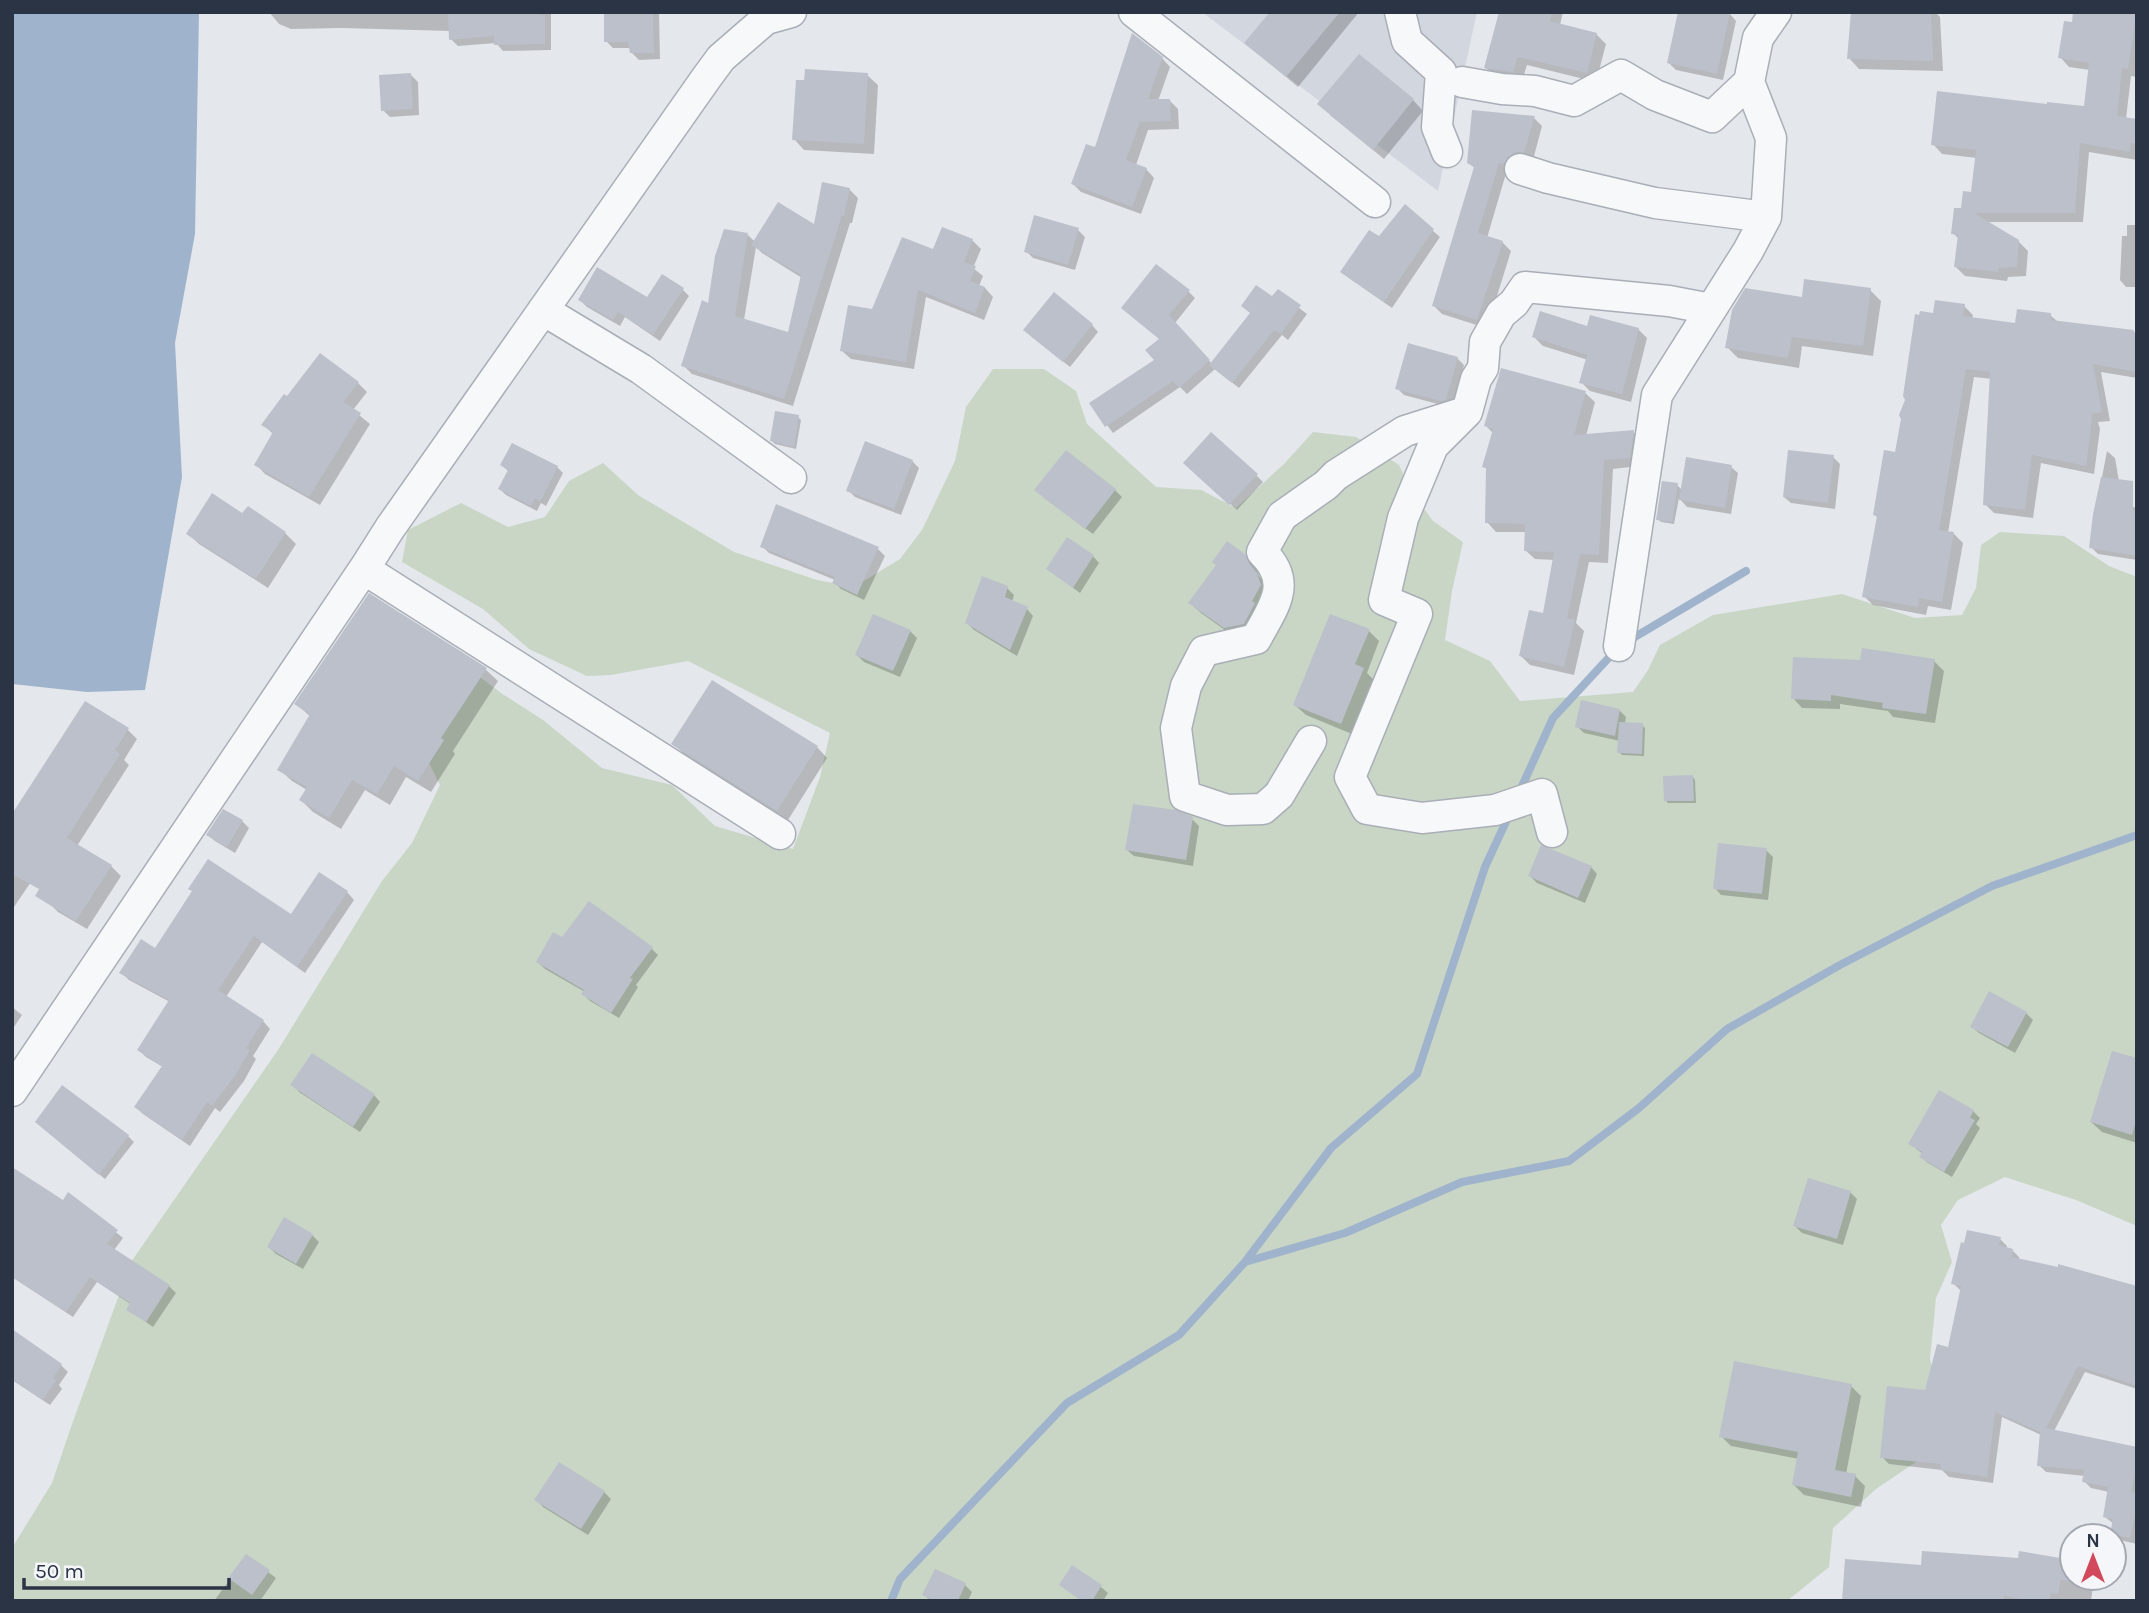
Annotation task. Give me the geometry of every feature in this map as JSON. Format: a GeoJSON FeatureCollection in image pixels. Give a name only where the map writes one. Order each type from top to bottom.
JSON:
{"type":"FeatureCollection","features":[{"type":"Feature","properties":{"kind":"street"},"geometry":{"type":"LineString","coordinates":[[12,1091],[390,528],[721,58],[766,19],[791,12]]}},
{"type":"Feature","properties":{"kind":"street"},"geometry":{"type":"LineString","coordinates":[[1134,12],[1374,202]]}},
{"type":"Feature","properties":{"kind":"street"},"geometry":{"type":"LineString","coordinates":[[1400,12],[1407,41],[1441,72],[1437,127],[1447,152]]}},
{"type":"Feature","properties":{"kind":"street"},"geometry":{"type":"LineString","coordinates":[[1619,646],[1657,395],[1748,251],[1766,217],[1771,138],[1749,82],[1758,38],[1776,12]]}},
{"type":"Feature","properties":{"kind":"street"},"geometry":{"type":"LineString","coordinates":[[1462,82],[1535,91],[1574,102],[1621,75],[1655,95],[1712,117],[1749,82]]}},
{"type":"Feature","properties":{"kind":"street"},"geometry":{"type":"LineString","coordinates":[[1520,169],[1655,203],[1766,217]]}},
{"type":"Feature","properties":{"kind":"street"},"geometry":{"type":"LineString","coordinates":[[1552,832],[1542,794],[1495,810],[1422,818],[1367,809],[1350,777],[1417,614],[1384,600],[1403,518],[1433,446],[1466,412],[1476,379],[1483,368],[1485,342],[1501,314],[1514,303],[1525,287],[1669,301],[1711,309]]}},
{"type":"Feature","properties":{"kind":"street"},"geometry":{"type":"LineString","coordinates":[[542,310],[641,369],[791,478]]}},
{"type":"Feature","properties":{"kind":"street"},"geometry":{"type":"LineString","coordinates":[[1311,741],[1279,795],[1263,808],[1227,810],[1185,796],[1176,728],[1186,686],[1204,651],[1256,639],[1279,596],[1277,572],[1271,560],[1262,552],[1282,516],[1336,475],[1405,431],[1466,412]]}},
{"type":"Feature","properties":{"kind":"street"},"geometry":{"type":"LineString","coordinates":[[364,569],[780,834]]}},
{"type":"Feature","properties":{"kind":"shaded area"},"geometry":{"type":"Polygon","coordinates":[[[1202,12],[1477,12],[1438,191],[1202,12]]]}},
{"type":"Feature","properties":{"kind":"green space"},"geometry":{"type":"Polygon","coordinates":[[[993,369],[1044,369],[1076,391],[1087,424],[1156,487],[1201,490],[1236,508],[1284,464],[1313,432],[1356,437],[1399,465],[1410,489],[1433,521],[1463,542],[1445,640],[1490,661],[1520,701],[1633,692],[1660,645],[1713,615],[1842,594],[1915,618],[1962,615],[1976,588],[1981,545],[2000,532],[2064,536],[2109,566],[2137,577],[2137,1226],[2076,1200],[2005,1177],[1958,1200],[1941,1225],[1952,1262],[1936,1298],[1930,1359],[1941,1404],[1919,1460],[1876,1489],[1833,1528],[1829,1567],[1787,1601],[12,1601],[12,1548],[52,1483],[131,1262],[278,1050],[382,881],[412,843],[440,785],[429,763],[400,617],[501,693],[543,720],[602,768],[672,785],[715,826],[793,849],[820,777],[830,733],[688,661],[611,675],[587,676],[529,649],[483,609],[402,562],[408,530],[461,503],[508,527],[545,517],[569,481],[603,463],[638,495],[734,552],[817,580],[854,587],[900,559],[922,530],[955,461],[966,407],[993,369]]]}},
{"type":"Feature","properties":{"kind":"water"},"geometry":{"type":"Polygon","coordinates":[[[12,12],[199,12],[195,234],[175,343],[182,477],[145,690],[87,692],[12,684],[12,12]]]}},
{"type":"Feature","properties":{"kind":"building"},"geometry":{"type":"Polygon","coordinates":[[[448,12],[538,12],[538,15],[545,15],[545,44],[494,45],[494,36],[449,40],[448,12]]]}},
{"type":"Feature","properties":{"kind":"building"},"geometry":{"type":"Polygon","coordinates":[[[604,12],[653,12],[654,53],[630,53],[628,42],[604,42],[604,12]]]}},
{"type":"Feature","properties":{"kind":"building"},"geometry":{"type":"Polygon","coordinates":[[[1270,12],[1340,12],[1286,77],[1244,43],[1270,12]]]}},
{"type":"Feature","properties":{"kind":"building"},"geometry":{"type":"Polygon","coordinates":[[[1499,12],[1552,12],[1550,21],[1597,33],[1587,73],[1518,57],[1513,72],[1484,68],[1499,12]]]}},
{"type":"Feature","properties":{"kind":"building"},"geometry":{"type":"Polygon","coordinates":[[[1678,12],[1730,12],[1717,74],[1667,63],[1678,12]]]}},
{"type":"Feature","properties":{"kind":"building"},"geometry":{"type":"Polygon","coordinates":[[[1851,12],[1931,12],[1933,61],[1847,59],[1851,12]]]}},
{"type":"Feature","properties":{"kind":"building"},"geometry":{"type":"Polygon","coordinates":[[[2073,12],[2137,12],[2128,69],[2122,68],[2117,116],[2137,119],[2137,144],[2131,143],[2129,152],[2080,143],[2075,213],[1974,213],[2019,240],[2017,267],[1999,268],[1998,272],[1954,267],[1958,235],[1951,234],[1954,208],[1961,208],[1963,191],[1971,192],[1976,150],[1931,145],[1937,91],[2084,106],[2089,63],[2058,58],[2064,21],[2072,22],[2073,12]]]}},
{"type":"Feature","properties":{"kind":"building"},"geometry":{"type":"Polygon","coordinates":[[[1132,33],[1163,57],[1148,99],[1170,99],[1171,121],[1140,122],[1126,160],[1147,168],[1132,207],[1071,184],[1086,144],[1095,147],[1132,33]]]}},
{"type":"Feature","properties":{"kind":"building"},"geometry":{"type":"Polygon","coordinates":[[[1359,54],[1414,99],[1373,150],[1317,104],[1359,54]]]}},
{"type":"Feature","properties":{"kind":"building"},"geometry":{"type":"Polygon","coordinates":[[[805,69],[868,73],[864,144],[792,140],[796,80],[804,80],[805,69]]]}},
{"type":"Feature","properties":{"kind":"building"},"geometry":{"type":"Polygon","coordinates":[[[411,73],[413,109],[381,111],[379,75],[411,73]]]}},
{"type":"Feature","properties":{"kind":"building"},"geometry":{"type":"Polygon","coordinates":[[[1472,110],[1535,116],[1524,152],[1516,152],[1503,164],[1499,163],[1478,233],[1503,241],[1477,320],[1432,306],[1474,167],[1467,163],[1472,110]]]}},
{"type":"Feature","properties":{"kind":"building"},"geometry":{"type":"Polygon","coordinates":[[[822,182],[850,188],[844,216],[842,215],[784,399],[681,366],[702,300],[708,303],[715,256],[724,229],[748,233],[735,316],[788,332],[801,275],[751,245],[778,202],[814,224],[822,182]]]}},
{"type":"Feature","properties":{"kind":"building"},"geometry":{"type":"Polygon","coordinates":[[[1405,204],[1434,229],[1384,302],[1340,272],[1369,230],[1379,236],[1405,204]]]}},
{"type":"Feature","properties":{"kind":"building"},"geometry":{"type":"Polygon","coordinates":[[[1034,215],[1079,228],[1068,265],[1024,252],[1034,215]]]}},
{"type":"Feature","properties":{"kind":"building"},"geometry":{"type":"Polygon","coordinates":[[[942,227],[973,239],[964,262],[976,266],[970,281],[985,287],[975,313],[918,290],[906,362],[840,351],[848,305],[872,309],[902,237],[933,249],[942,227]]]}},
{"type":"Feature","properties":{"kind":"building"},"geometry":{"type":"Polygon","coordinates":[[[1156,264],[1190,290],[1169,315],[1210,360],[1179,388],[1173,381],[1105,427],[1089,403],[1154,360],[1145,350],[1159,339],[1121,308],[1156,264]]]}},
{"type":"Feature","properties":{"kind":"building"},"geometry":{"type":"Polygon","coordinates":[[[597,267],[647,297],[662,274],[684,288],[653,335],[618,312],[613,320],[578,300],[597,267]]]}},
{"type":"Feature","properties":{"kind":"building"},"geometry":{"type":"Polygon","coordinates":[[[1804,279],[1871,288],[1863,346],[1792,337],[1788,358],[1725,348],[1732,310],[1745,288],[1802,297],[1804,279]]]}},
{"type":"Feature","properties":{"kind":"building"},"geometry":{"type":"Polygon","coordinates":[[[1256,285],[1272,296],[1278,289],[1301,305],[1281,334],[1274,330],[1232,383],[1209,365],[1250,313],[1241,306],[1256,285]]]}},
{"type":"Feature","properties":{"kind":"building"},"geometry":{"type":"Polygon","coordinates":[[[1054,292],[1093,324],[1063,362],[1023,330],[1054,292]]]}},
{"type":"Feature","properties":{"kind":"building"},"geometry":{"type":"Polygon","coordinates":[[[1935,300],[1965,304],[1963,316],[2015,323],[2017,309],[2051,313],[2051,320],[2134,330],[2133,333],[2137,333],[2137,372],[2093,364],[2102,412],[2091,414],[2086,466],[2032,455],[2025,510],[1983,505],[1990,372],[1966,369],[1939,530],[1954,532],[1942,602],[1919,598],[1918,607],[1862,597],[1877,516],[1873,515],[1884,450],[1895,452],[1901,419],[1899,415],[1905,400],[1903,396],[1915,314],[1919,315],[1920,311],[1933,313],[1935,300]]]}},
{"type":"Feature","properties":{"kind":"building"},"geometry":{"type":"Polygon","coordinates":[[[1540,311],[1587,326],[1590,315],[1639,328],[1622,394],[1579,383],[1587,355],[1532,337],[1540,311]]]}},
{"type":"Feature","properties":{"kind":"building"},"geometry":{"type":"Polygon","coordinates":[[[1408,343],[1458,357],[1446,400],[1395,389],[1408,343]]]}},
{"type":"Feature","properties":{"kind":"building"},"geometry":{"type":"Polygon","coordinates":[[[320,353],[359,382],[343,402],[361,413],[309,497],[254,465],[273,432],[261,425],[320,353]]]}},
{"type":"Feature","properties":{"kind":"building"},"geometry":{"type":"Polygon","coordinates":[[[1501,368],[1586,391],[1574,435],[1634,430],[1630,458],[1604,460],[1599,555],[1580,554],[1567,618],[1575,620],[1564,667],[1519,656],[1529,610],[1543,613],[1554,552],[1524,551],[1525,524],[1485,523],[1486,468],[1482,467],[1493,429],[1484,426],[1501,368]]]}},
{"type":"Feature","properties":{"kind":"building"},"geometry":{"type":"Polygon","coordinates":[[[775,411],[799,415],[794,447],[770,441],[775,411]]]}},
{"type":"Feature","properties":{"kind":"building"},"geometry":{"type":"Polygon","coordinates":[[[1211,432],[1258,474],[1229,505],[1183,463],[1211,432]]]}},
{"type":"Feature","properties":{"kind":"building"},"geometry":{"type":"Polygon","coordinates":[[[865,441],[913,460],[894,509],[846,491],[865,441]]]}},
{"type":"Feature","properties":{"kind":"building"},"geometry":{"type":"Polygon","coordinates":[[[512,443],[558,466],[540,502],[535,498],[531,506],[498,489],[508,470],[500,465],[512,443]]]}},
{"type":"Feature","properties":{"kind":"building"},"geometry":{"type":"Polygon","coordinates":[[[1066,450],[1116,489],[1085,529],[1034,490],[1066,450]]]}},
{"type":"Feature","properties":{"kind":"building"},"geometry":{"type":"Polygon","coordinates":[[[1788,450],[1834,455],[1828,503],[1783,497],[1788,450]]]}},
{"type":"Feature","properties":{"kind":"building"},"geometry":{"type":"Polygon","coordinates":[[[1686,457],[1732,465],[1725,508],[1679,500],[1686,457]]]}},
{"type":"Feature","properties":{"kind":"building"},"geometry":{"type":"Polygon","coordinates":[[[2101,477],[2133,481],[2133,510],[2137,511],[2137,556],[2089,548],[2101,477]]]}},
{"type":"Feature","properties":{"kind":"building"},"geometry":{"type":"Polygon","coordinates":[[[1662,481],[1678,483],[1672,522],[1656,520],[1662,481]]]}},
{"type":"Feature","properties":{"kind":"building"},"geometry":{"type":"Polygon","coordinates":[[[212,493],[242,513],[248,506],[286,532],[256,579],[186,534],[212,493]]]}},
{"type":"Feature","properties":{"kind":"building"},"geometry":{"type":"Polygon","coordinates":[[[776,504],[879,547],[857,595],[832,583],[835,577],[760,547],[776,504]]]}},
{"type":"Feature","properties":{"kind":"building"},"geometry":{"type":"Polygon","coordinates":[[[1067,537],[1094,555],[1073,588],[1046,569],[1067,537]]]}},
{"type":"Feature","properties":{"kind":"building"},"geometry":{"type":"Polygon","coordinates":[[[1227,541],[1245,554],[1261,585],[1244,624],[1224,628],[1188,603],[1216,565],[1212,562],[1227,541]]]}},
{"type":"Feature","properties":{"kind":"building"},"geometry":{"type":"Polygon","coordinates":[[[982,576],[1008,586],[1005,597],[1028,607],[1010,650],[965,623],[982,576]]]}},
{"type":"Feature","properties":{"kind":"building"},"geometry":{"type":"Polygon","coordinates":[[[369,593],[487,668],[441,738],[444,740],[418,781],[394,766],[377,794],[352,780],[329,818],[299,800],[307,787],[277,770],[310,714],[294,704],[369,593]]]}},
{"type":"Feature","properties":{"kind":"building"},"geometry":{"type":"Polygon","coordinates":[[[873,614],[911,630],[893,671],[855,655],[873,614]]]}},
{"type":"Feature","properties":{"kind":"building"},"geometry":{"type":"Polygon","coordinates":[[[1330,614],[1370,629],[1355,664],[1364,668],[1341,724],[1293,705],[1330,614]]]}},
{"type":"Feature","properties":{"kind":"building"},"geometry":{"type":"Polygon","coordinates":[[[1862,648],[1935,659],[1926,714],[1882,708],[1883,703],[1831,695],[1831,701],[1791,699],[1793,657],[1860,660],[1862,648]]]}},
{"type":"Feature","properties":{"kind":"building"},"geometry":{"type":"Polygon","coordinates":[[[712,680],[818,746],[777,811],[671,744],[712,680]]]}},
{"type":"Feature","properties":{"kind":"building"},"geometry":{"type":"Polygon","coordinates":[[[1581,700],[1620,709],[1615,736],[1575,727],[1581,700]]]}},
{"type":"Feature","properties":{"kind":"building"},"geometry":{"type":"Polygon","coordinates":[[[85,701],[129,728],[115,750],[120,754],[67,838],[112,865],[76,921],[35,896],[39,889],[12,874],[12,814],[85,701]]]}},
{"type":"Feature","properties":{"kind":"building"},"geometry":{"type":"Polygon","coordinates":[[[1619,722],[1643,723],[1642,754],[1617,753],[1619,722]]]}},
{"type":"Feature","properties":{"kind":"building"},"geometry":{"type":"Polygon","coordinates":[[[1693,775],[1694,801],[1664,801],[1663,776],[1693,775]]]}},
{"type":"Feature","properties":{"kind":"building"},"geometry":{"type":"Polygon","coordinates":[[[1133,804],[1176,810],[1193,817],[1186,860],[1125,850],[1133,804]]]}},
{"type":"Feature","properties":{"kind":"building"},"geometry":{"type":"Polygon","coordinates":[[[223,809],[243,820],[227,847],[206,835],[223,809]]]}},
{"type":"Feature","properties":{"kind":"building"},"geometry":{"type":"Polygon","coordinates":[[[1718,843],[1767,848],[1762,894],[1713,889],[1718,843]]]}},
{"type":"Feature","properties":{"kind":"building"},"geometry":{"type":"Polygon","coordinates":[[[1541,845],[1592,866],[1578,898],[1528,876],[1541,845]]]}},
{"type":"Feature","properties":{"kind":"building"},"geometry":{"type":"Polygon","coordinates":[[[208,859],[291,914],[319,872],[348,891],[297,967],[254,936],[218,990],[264,1020],[246,1048],[250,1050],[237,1073],[212,1106],[207,1102],[182,1140],[134,1107],[162,1066],[137,1050],[169,1000],[119,973],[141,939],[155,948],[192,891],[188,889],[208,859]]]}},
{"type":"Feature","properties":{"kind":"building"},"geometry":{"type":"Polygon","coordinates":[[[589,901],[653,947],[630,978],[633,979],[611,1013],[581,994],[584,990],[536,962],[553,932],[562,937],[589,901]]]}},
{"type":"Feature","properties":{"kind":"building"},"geometry":{"type":"Polygon","coordinates":[[[1989,991],[2027,1012],[2008,1047],[1970,1027],[1989,991]]]}},
{"type":"Feature","properties":{"kind":"building"},"geometry":{"type":"Polygon","coordinates":[[[2112,1051],[2137,1058],[2137,1118],[2132,1135],[2090,1122],[2112,1051]]]}},
{"type":"Feature","properties":{"kind":"building"},"geometry":{"type":"Polygon","coordinates":[[[312,1053],[375,1094],[353,1127],[290,1085],[312,1053]]]}},
{"type":"Feature","properties":{"kind":"building"},"geometry":{"type":"Polygon","coordinates":[[[62,1085],[129,1135],[99,1175],[35,1122],[62,1085]]]}},
{"type":"Feature","properties":{"kind":"building"},"geometry":{"type":"Polygon","coordinates":[[[1939,1090],[1974,1110],[1970,1118],[1975,1120],[1944,1172],[1919,1157],[1922,1152],[1908,1144],[1939,1090]]]}},
{"type":"Feature","properties":{"kind":"building"},"geometry":{"type":"Polygon","coordinates":[[[12,1167],[63,1200],[68,1192],[118,1230],[107,1244],[170,1285],[146,1322],[126,1310],[130,1303],[90,1277],[66,1312],[12,1277],[12,1167]]]}},
{"type":"Feature","properties":{"kind":"building"},"geometry":{"type":"Polygon","coordinates":[[[1808,1178],[1851,1191],[1837,1239],[1793,1226],[1808,1178]]]}},
{"type":"Feature","properties":{"kind":"building"},"geometry":{"type":"Polygon","coordinates":[[[284,1217],[313,1234],[296,1264],[267,1247],[284,1217]]]}},
{"type":"Feature","properties":{"kind":"building"},"geometry":{"type":"Polygon","coordinates":[[[1967,1230],[2001,1237],[1999,1245],[2013,1249],[2012,1257],[2058,1267],[2058,1264],[2137,1286],[2137,1386],[2078,1366],[2046,1428],[2137,1447],[2137,1464],[2131,1492],[2137,1493],[2137,1506],[2130,1538],[2128,1522],[2112,1522],[2113,1519],[2103,1517],[2108,1487],[2082,1482],[2084,1470],[2037,1466],[2040,1432],[1995,1412],[1987,1477],[1940,1470],[1941,1464],[1880,1458],[1887,1386],[1925,1390],[1937,1344],[1948,1347],[1961,1286],[1951,1284],[1961,1242],[1964,1243],[1967,1230]]]}},
{"type":"Feature","properties":{"kind":"building"},"geometry":{"type":"Polygon","coordinates":[[[12,1329],[62,1364],[53,1378],[56,1380],[43,1400],[12,1379],[12,1329]]]}},
{"type":"Feature","properties":{"kind":"building"},"geometry":{"type":"Polygon","coordinates":[[[1734,1361],[1852,1384],[1835,1470],[1856,1474],[1851,1497],[1792,1485],[1798,1452],[1719,1437],[1734,1361]]]}},
{"type":"Feature","properties":{"kind":"building"},"geometry":{"type":"Polygon","coordinates":[[[559,1462],[605,1491],[581,1529],[534,1500],[559,1462]]]}},
{"type":"Feature","properties":{"kind":"building"},"geometry":{"type":"Polygon","coordinates":[[[1922,1551],[2018,1558],[2019,1551],[2058,1558],[2058,1592],[2051,1593],[2049,1601],[2004,1596],[2003,1601],[1842,1601],[1845,1559],[1921,1565],[1922,1551]]]}},
{"type":"Feature","properties":{"kind":"building"},"geometry":{"type":"Polygon","coordinates":[[[246,1554],[270,1570],[252,1595],[228,1578],[246,1554]]]}},
{"type":"Feature","properties":{"kind":"building"},"geometry":{"type":"Polygon","coordinates":[[[1072,1565],[1102,1585],[1092,1601],[1082,1601],[1059,1585],[1072,1565]]]}},
{"type":"Feature","properties":{"kind":"building"},"geometry":{"type":"Polygon","coordinates":[[[935,1569],[966,1583],[958,1601],[934,1601],[922,1595],[935,1569]]]}},
{"type":"Feature","properties":{"kind":"waterway"},"geometry":{"type":"LineString","coordinates":[[1628,641],[1746,571]]}},
{"type":"Feature","properties":{"kind":"waterway"},"geometry":{"type":"LineString","coordinates":[[1518,795],[1553,718],[1615,651]]}},
{"type":"Feature","properties":{"kind":"waterway"},"geometry":{"type":"LineString","coordinates":[[1245,1262],[1331,1148],[1417,1074],[1485,867],[1510,813]]}},
{"type":"Feature","properties":{"kind":"waterway"},"geometry":{"type":"LineString","coordinates":[[891,1601],[900,1579],[1067,1403],[1179,1335],[1245,1262],[1345,1233],[1462,1182],[1569,1161],[1639,1108],[1727,1029],[1840,965],[1992,886],[2137,835]]}}]}
